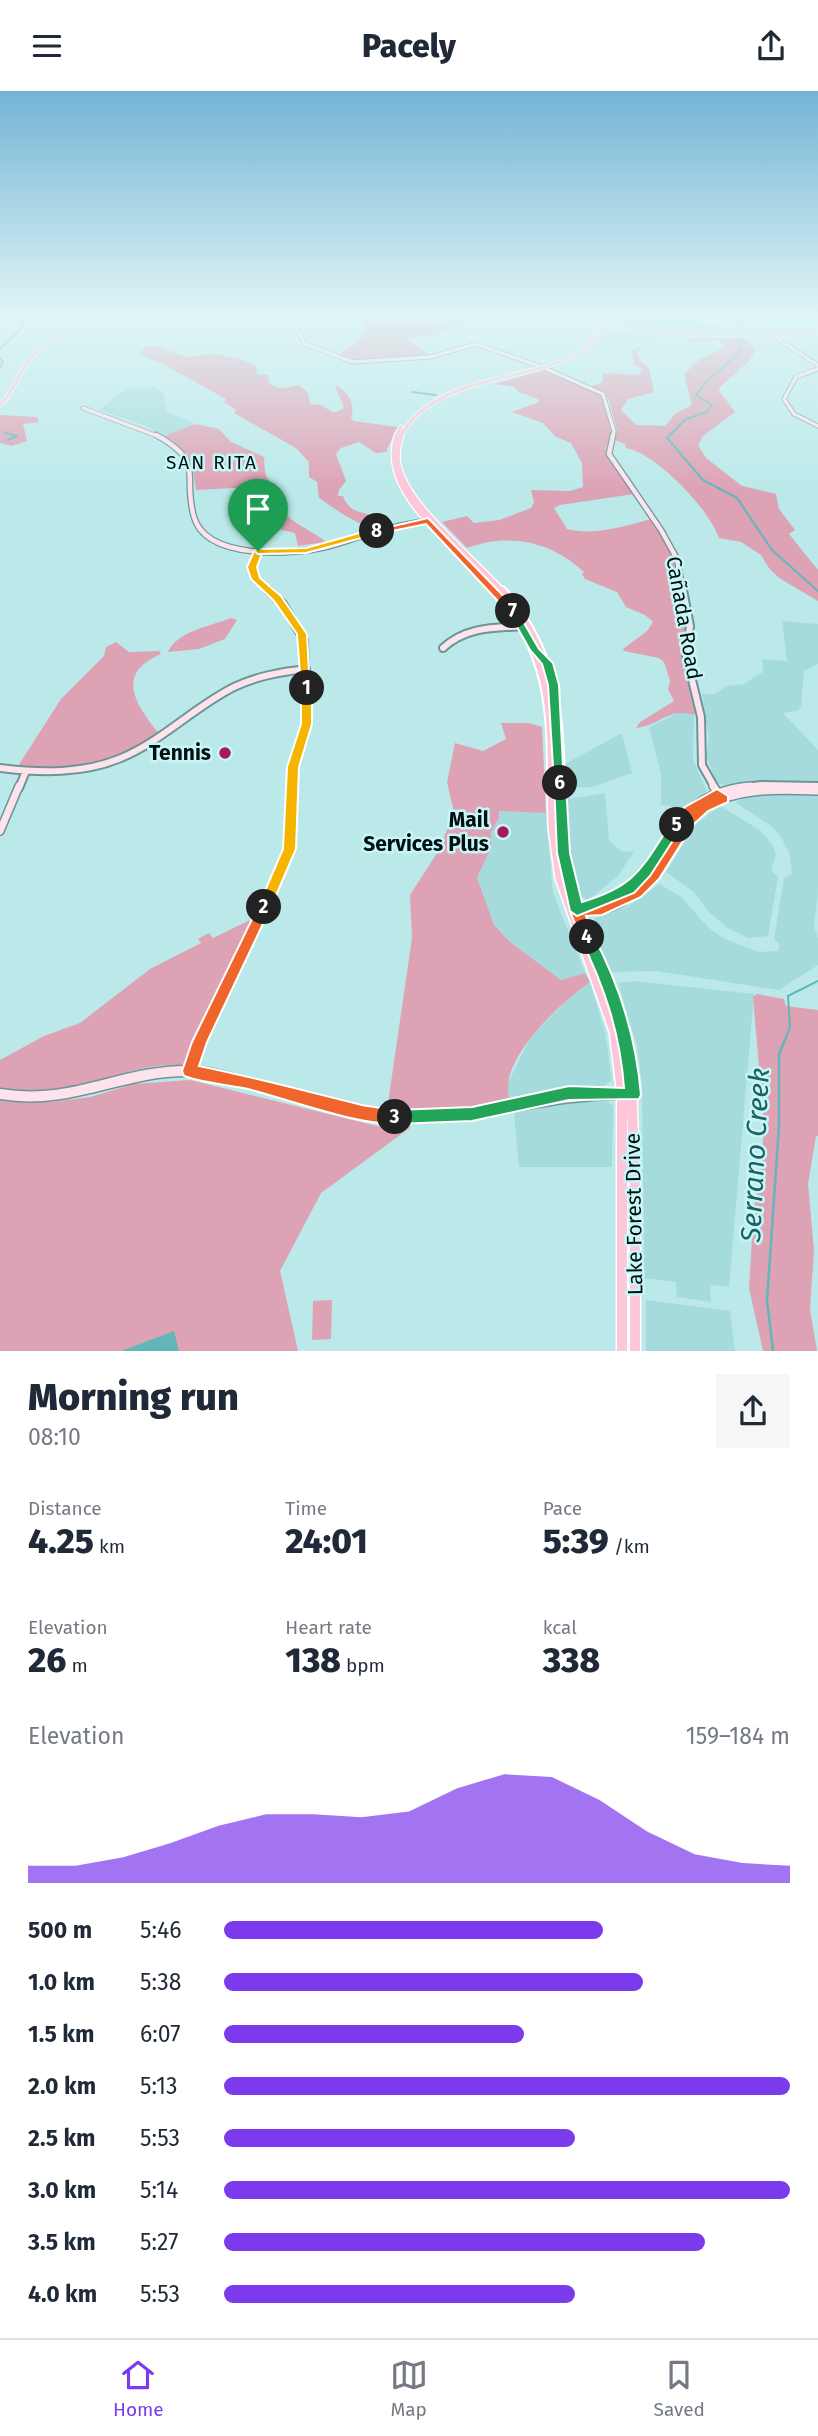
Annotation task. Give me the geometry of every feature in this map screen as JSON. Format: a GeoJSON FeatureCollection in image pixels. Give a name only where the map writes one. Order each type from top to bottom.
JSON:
{"type":"FeatureCollection","features":[{"type":"Feature","properties":{"kind":"main road"},"geometry":{"type":"LineString","coordinates":[[0,405],[15,389],[23,373]]}},
{"type":"Feature","properties":{"kind":"main road","name":"Lake Forest Drive"},"geometry":{"type":"LineString","coordinates":[[478,383],[518,373]]}},
{"type":"Feature","properties":{"kind":"main road","name":"Lake Forest Drive"},"geometry":{"type":"LineString","coordinates":[[518,373],[478,383],[428,403],[405,422],[396,436],[393,447],[394,473],[408,498],[526,626],[547,663],[554,685],[563,853],[572,912],[620,1012],[630,1056],[633,1095],[635,1351]]}},
{"type":"Feature","properties":{"kind":"main road","name":"Lake Forest Drive"},"geometry":{"type":"LineString","coordinates":[[526,626],[543,675],[550,731],[554,853],[572,912],[609,1013],[619,1056],[622,1093],[622,1351]]}},
{"type":"Feature","properties":{"kind":"main road"},"geometry":{"type":"LineString","coordinates":[[535,650],[547,663],[543,675]]}},
{"type":"Feature","properties":{"kind":"street","name":"Cañada Road"},"geometry":{"type":"LineString","coordinates":[[554,373],[603,394],[614,431],[609,454],[674,551],[690,626],[686,655],[700,708],[702,765],[720,796]]}},
{"type":"Feature","properties":{"kind":"street"},"geometry":{"type":"LineString","coordinates":[[805,373],[794,378],[784,399],[794,414],[818,426]]}},
{"type":"Feature","properties":{"kind":"street"},"geometry":{"type":"LineString","coordinates":[[83,408],[139,427],[178,450],[190,467],[196,523],[206,534],[220,542],[258,551],[292,552],[319,548],[378,531],[431,520]]}},
{"type":"Feature","properties":{"kind":"street"},"geometry":{"type":"LineString","coordinates":[[190,1071],[200,1042],[287,858],[293,767],[306,724],[304,640],[298,625],[278,599],[262,587],[253,574],[252,567],[258,551]]}},
{"type":"Feature","properties":{"kind":"street"},"geometry":{"type":"LineString","coordinates":[[443,648],[455,636],[469,630],[526,626]]}},
{"type":"Feature","properties":{"kind":"street"},"geometry":{"type":"LineString","coordinates":[[0,768],[26,771],[73,770],[119,758],[142,747],[241,682],[268,673],[306,669]]}},
{"type":"Feature","properties":{"kind":"street"},"geometry":{"type":"LineString","coordinates":[[0,831],[26,771]]}},
{"type":"Feature","properties":{"kind":"street"},"geometry":{"type":"LineString","coordinates":[[572,912],[583,906],[614,898],[629,889],[646,872],[684,814],[720,796],[755,791],[818,788]]}},
{"type":"Feature","properties":{"kind":"street"},"geometry":{"type":"LineString","coordinates":[[0,1094],[26,1098],[61,1096],[145,1075],[190,1071],[367,1114],[401,1117],[472,1114],[569,1093],[633,1095]]}},
{"type":"Feature","properties":{"kind":"shaded area"},"geometry":{"type":"Polygon","coordinates":[[[179,373],[268,375],[269,382],[276,387],[299,385],[308,393],[310,404],[321,405],[334,413],[344,408],[337,386],[350,399],[351,418],[354,421],[397,427],[386,452],[376,453],[359,442],[341,448],[336,454],[346,481],[338,496],[343,496],[353,509],[377,517],[383,527],[376,528],[359,523],[319,498],[317,482],[309,477],[309,462],[296,448],[234,413],[236,410],[224,402],[226,399],[179,373]]]}},
{"type":"Feature","properties":{"kind":"shaded area"},"geometry":{"type":"Polygon","coordinates":[[[534,373],[551,373],[597,392],[604,400],[612,434],[606,448],[608,457],[634,494],[554,508],[567,529],[577,531],[609,529],[651,519],[674,558],[687,629],[682,651],[697,709],[694,715],[678,713],[636,728],[640,722],[674,701],[668,689],[670,681],[664,662],[659,658],[624,651],[623,649],[647,631],[653,622],[645,615],[626,607],[617,592],[585,579],[582,574],[584,572],[572,562],[544,547],[530,543],[499,541],[467,548],[442,522],[467,516],[474,523],[499,520],[531,508],[534,502],[531,490],[570,491],[583,487],[582,463],[571,443],[556,437],[543,423],[512,412],[539,402],[538,399],[519,392],[514,387],[495,384],[534,373]]]}},
{"type":"Feature","properties":{"kind":"shaded area"},"geometry":{"type":"Polygon","coordinates":[[[603,373],[638,375],[650,373],[654,392],[628,399],[621,410],[636,425],[665,426],[675,414],[692,405],[684,374],[736,373],[718,389],[735,412],[703,436],[698,445],[706,458],[742,486],[776,494],[779,509],[795,530],[789,534],[818,570],[818,601],[779,578],[761,555],[741,542],[719,538],[704,512],[680,484],[652,460],[615,440],[617,430],[608,397],[592,386],[602,382],[603,373]]]}},
{"type":"Feature","properties":{"kind":"shaded area"},"geometry":{"type":"Polygon","coordinates":[[[154,387],[163,392],[167,411],[195,424],[165,436],[144,425],[99,410],[126,389],[154,387]]]}},
{"type":"Feature","properties":{"kind":"shaded area"},"geometry":{"type":"Polygon","coordinates":[[[0,415],[37,417],[39,422],[23,424],[27,441],[12,446],[0,443],[0,415]]]}},
{"type":"Feature","properties":{"kind":"shaded area"},"geometry":{"type":"Polygon","coordinates":[[[195,424],[219,429],[231,442],[264,457],[266,475],[278,489],[278,499],[286,515],[326,542],[298,546],[295,533],[252,523],[245,504],[258,498],[260,493],[254,487],[196,490],[192,462],[165,436],[195,424]]]}},
{"type":"Feature","properties":{"kind":"shaded area"},"geometry":{"type":"Polygon","coordinates":[[[231,618],[237,620],[225,639],[199,649],[168,652],[172,645],[187,634],[231,618]]]}},
{"type":"Feature","properties":{"kind":"shaded area"},"geometry":{"type":"Polygon","coordinates":[[[782,621],[818,624],[818,664],[804,671],[801,707],[797,711],[783,713],[818,750],[818,781],[751,781],[724,785],[717,783],[706,756],[709,739],[702,694],[714,694],[727,686],[744,684],[763,672],[762,659],[787,661],[782,621]]]}},
{"type":"Feature","properties":{"kind":"shaded area"},"geometry":{"type":"Polygon","coordinates":[[[116,642],[129,652],[159,651],[161,654],[146,662],[134,681],[137,701],[160,735],[109,760],[75,769],[38,770],[18,766],[61,699],[104,656],[106,647],[116,642]]]}},
{"type":"Feature","properties":{"kind":"shaded area"},"geometry":{"type":"Polygon","coordinates":[[[682,711],[694,715],[693,760],[707,791],[682,808],[661,805],[661,774],[649,727],[682,711]]]}},
{"type":"Feature","properties":{"kind":"shaded area"},"geometry":{"type":"Polygon","coordinates":[[[501,723],[529,723],[542,727],[546,813],[499,811],[499,818],[491,833],[491,848],[477,878],[494,925],[510,942],[561,980],[585,973],[590,982],[549,1017],[523,1049],[508,1082],[509,1098],[458,1109],[387,1110],[412,938],[410,895],[439,850],[454,812],[447,782],[455,743],[483,751],[506,739],[501,723]]]}},
{"type":"Feature","properties":{"kind":"shaded area"},"geometry":{"type":"Polygon","coordinates":[[[622,733],[632,773],[592,787],[567,788],[565,764],[622,733]]]}},
{"type":"Feature","properties":{"kind":"shaded area"},"geometry":{"type":"Polygon","coordinates":[[[605,793],[609,840],[621,851],[634,852],[617,877],[588,900],[578,895],[571,859],[567,799],[605,793]]]}},
{"type":"Feature","properties":{"kind":"shaded area"},"geometry":{"type":"Polygon","coordinates":[[[818,795],[818,894],[814,926],[818,938],[818,965],[779,990],[656,971],[611,972],[590,925],[596,917],[629,906],[659,884],[680,896],[709,928],[723,938],[758,952],[778,951],[780,945],[774,939],[784,878],[792,874],[790,855],[781,837],[771,826],[736,803],[738,798],[818,795]]]}},
{"type":"Feature","properties":{"kind":"shaded area"},"geometry":{"type":"Polygon","coordinates":[[[720,806],[760,830],[772,844],[776,855],[771,870],[778,877],[768,936],[748,938],[728,928],[709,912],[694,892],[666,872],[696,824],[720,806]]]}},
{"type":"Feature","properties":{"kind":"shaded area"},"geometry":{"type":"Polygon","coordinates":[[[499,811],[546,813],[553,893],[585,973],[561,980],[510,942],[494,925],[477,878],[491,848],[491,833],[499,818],[499,811]]]}},
{"type":"Feature","properties":{"kind":"shaded area"},"geometry":{"type":"Polygon","coordinates":[[[252,919],[184,1066],[139,1069],[58,1090],[0,1088],[0,1060],[44,1036],[80,1023],[150,969],[201,943],[198,939],[209,933],[213,938],[252,919]]]}},
{"type":"Feature","properties":{"kind":"shaded area"},"geometry":{"type":"Polygon","coordinates":[[[635,981],[754,994],[729,1287],[710,1285],[711,1302],[677,1297],[676,1282],[644,1278],[642,1085],[637,1046],[618,983],[635,981]]]}},
{"type":"Feature","properties":{"kind":"shaded area"},"geometry":{"type":"Polygon","coordinates":[[[590,982],[605,1032],[612,1080],[604,1086],[563,1086],[509,1098],[506,1087],[530,1038],[573,994],[590,982]]]}},
{"type":"Feature","properties":{"kind":"shaded area"},"geometry":{"type":"Polygon","coordinates":[[[757,994],[784,999],[786,1006],[818,1010],[818,1136],[808,1184],[814,1250],[810,1309],[817,1351],[763,1351],[749,1288],[754,1206],[760,1183],[764,1126],[753,997],[757,994]]]}},
{"type":"Feature","properties":{"kind":"shaded area"},"geometry":{"type":"Polygon","coordinates":[[[190,1080],[385,1128],[411,1127],[321,1193],[280,1271],[298,1351],[0,1351],[0,1100],[52,1102],[90,1097],[134,1084],[190,1080]]]}},
{"type":"Feature","properties":{"kind":"shaded area"},"geometry":{"type":"Polygon","coordinates":[[[605,1099],[613,1106],[612,1167],[519,1167],[514,1112],[550,1102],[605,1099]]]}},
{"type":"Feature","properties":{"kind":"shaded area"},"geometry":{"type":"Polygon","coordinates":[[[332,1300],[331,1339],[312,1340],[313,1301],[332,1300]]]}},
{"type":"Feature","properties":{"kind":"shaded area"},"geometry":{"type":"Polygon","coordinates":[[[646,1300],[730,1311],[735,1351],[646,1351],[646,1300]]]}},
{"type":"Feature","properties":{"kind":"shaded area"},"geometry":{"type":"Polygon","coordinates":[[[174,1331],[179,1351],[121,1351],[174,1331]]]}},
{"type":"Feature","properties":{"kind":"waterway","name":"Serrano Creek"},"geometry":{"type":"LineString","coordinates":[[717,373],[696,395],[712,405],[707,412],[686,419],[667,438],[703,480],[737,498],[772,550],[818,591]]}},
{"type":"Feature","properties":{"kind":"waterway"},"geometry":{"type":"LineString","coordinates":[[412,392],[436,395]]}},
{"type":"Feature","properties":{"kind":"waterway"},"geometry":{"type":"LineString","coordinates":[[5,433],[17,436],[8,440]]}},
{"type":"Feature","properties":{"kind":"waterway","name":"Serrano Creek"},"geometry":{"type":"LineString","coordinates":[[786,1037],[790,1027],[788,996],[818,981]]}},
{"type":"Feature","properties":{"kind":"waterway","name":"Serrano Creek"},"geometry":{"type":"LineString","coordinates":[[773,1351],[767,1300],[779,1126],[779,1054],[787,1035]]}},
{"type":"Feature","properties":{"kind":"place","name":"Tennis"},"geometry":{"type":"Point","coordinates":[225,753]}},
{"type":"Feature","properties":{"kind":"place","name":"Mail Services Plus"},"geometry":{"type":"Point","coordinates":[503,832]}},
{"type":"Feature","properties":{"kind":"district","name":"SAN RITA"},"geometry":{"type":"Point","coordinates":[212,462]}},
{"type":"Feature","properties":{"kind":"route"},"geometry":{"type":"LineString","coordinates":[[258,551],[252,567],[255,579],[283,604],[298,625],[304,640],[306,724],[293,767],[287,858],[200,1042],[190,1071],[382,1116],[443,1117],[472,1114],[569,1093],[633,1095],[630,1056],[620,1012],[577,911],[597,911],[619,904],[636,894],[654,876],[696,814],[723,799],[717,793],[684,814],[646,872],[629,889],[614,898],[583,906],[577,911],[563,853],[554,685],[547,663],[535,650],[521,623],[501,597],[428,521],[378,531],[306,551],[258,551]]}}]}
